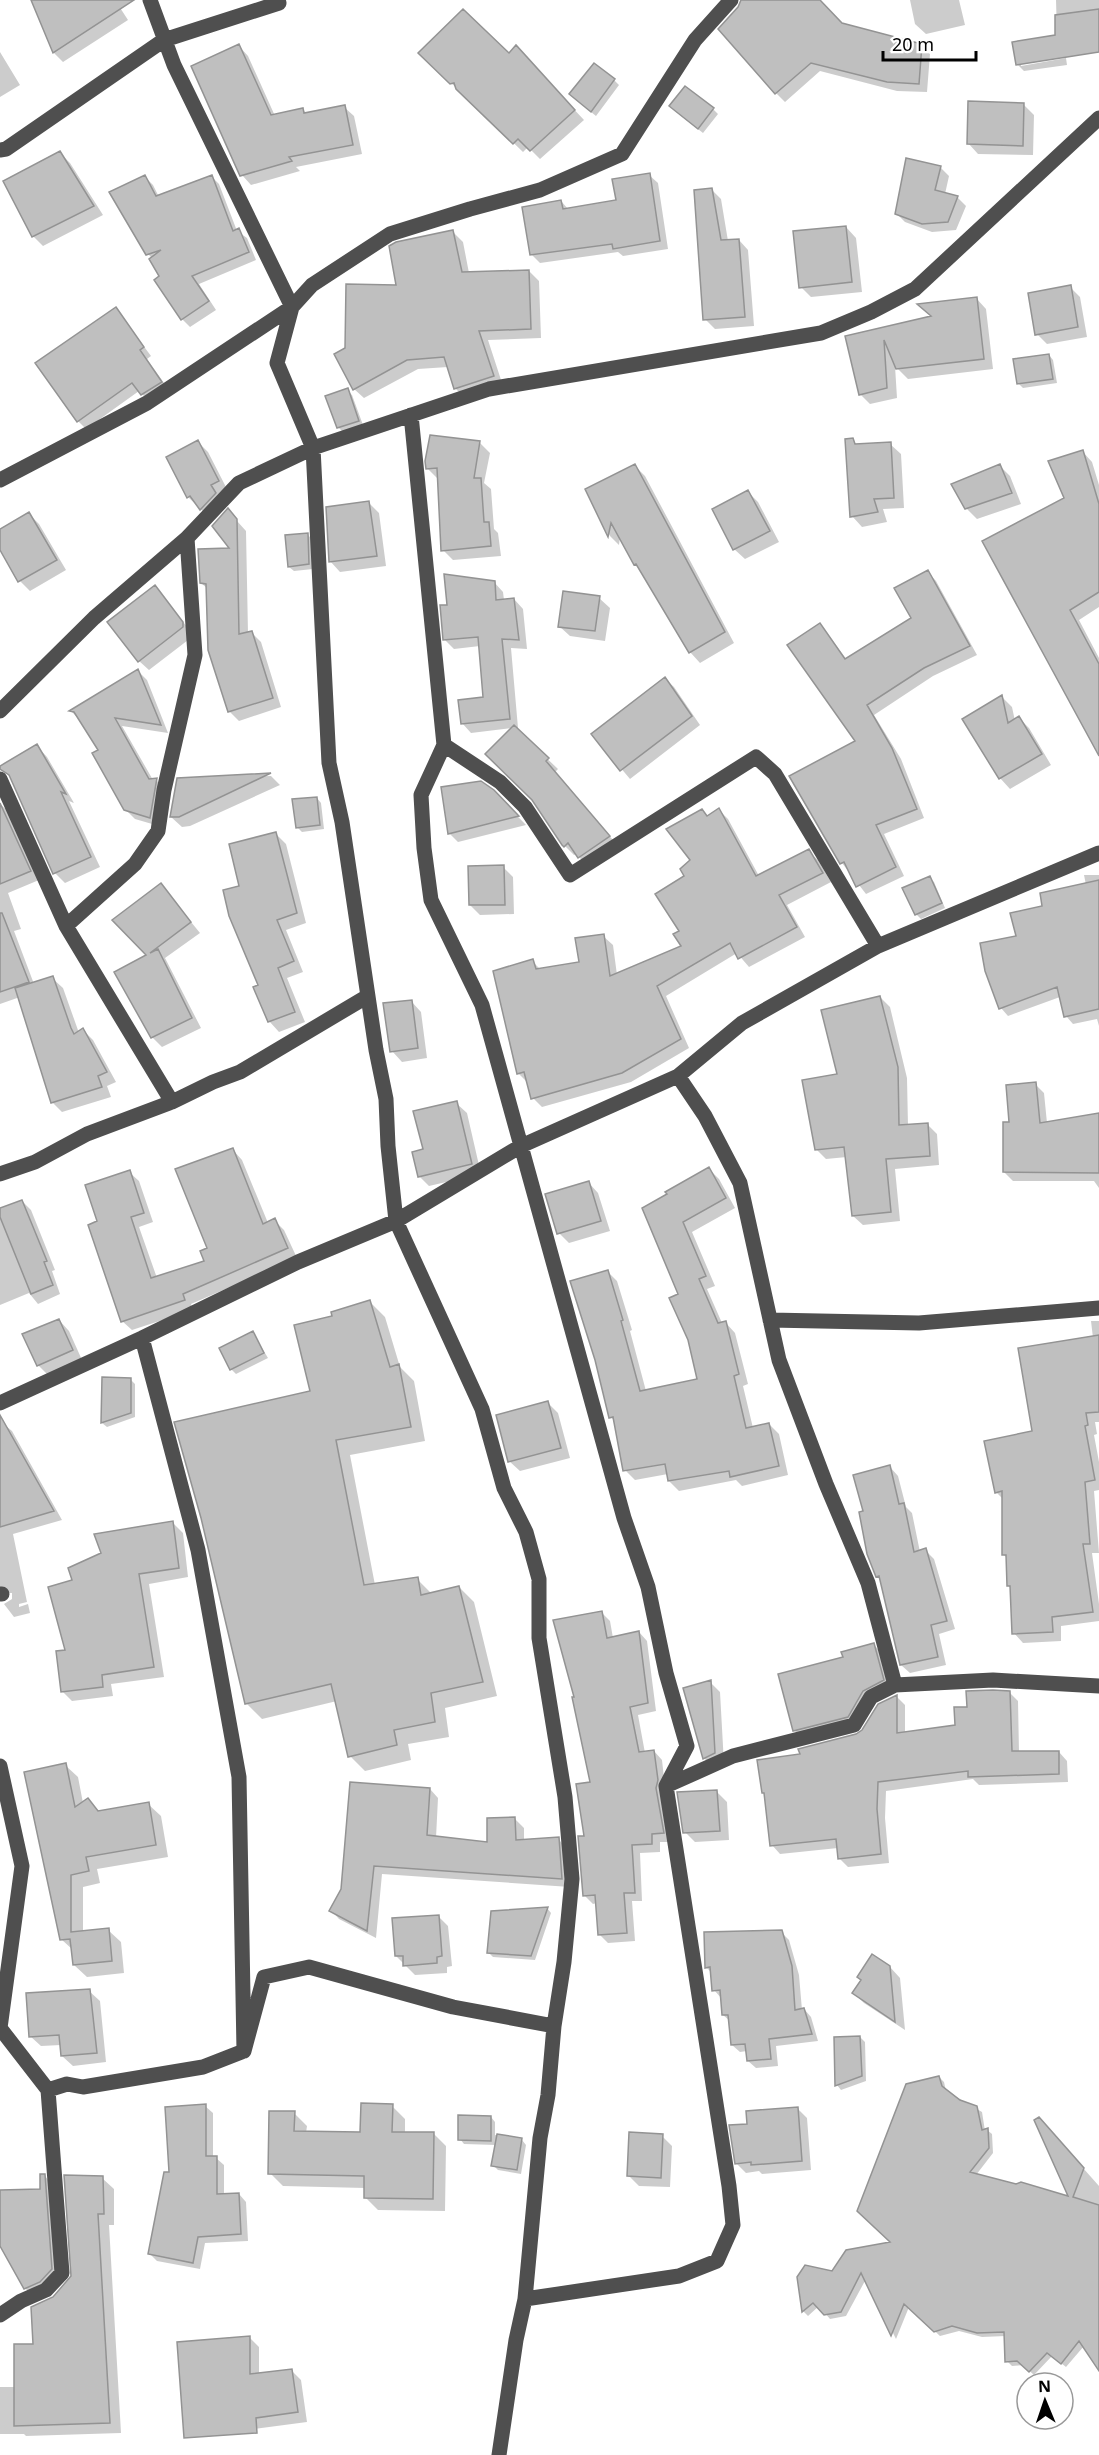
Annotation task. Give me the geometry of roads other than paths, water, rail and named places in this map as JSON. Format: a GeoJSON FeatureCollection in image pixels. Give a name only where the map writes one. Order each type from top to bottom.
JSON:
{"type":"FeatureCollection","features":[{"type":"Feature","properties":{"kind":"street"},"geometry":{"type":"LineString","coordinates":[[150,0],[164,40],[292,307],[277,363],[313,448],[329,763],[342,822],[386,1100],[396,1221],[482,1409],[504,1488],[526,1532],[539,1580],[539,1638],[565,1797],[572,1879],[548,2095],[540,2138],[525,2299],[516,2340],[499,2455]]}},
{"type":"Feature","properties":{"kind":"street"},"geometry":{"type":"LineString","coordinates":[[0,480],[147,403],[292,307],[312,285],[390,234],[470,208],[540,190],[622,154],[695,40],[731,0]]}},
{"type":"Feature","properties":{"kind":"street"},"geometry":{"type":"LineString","coordinates":[[0,150],[6,149],[164,40],[279,3]]}},
{"type":"Feature","properties":{"kind":"street"},"geometry":{"type":"LineString","coordinates":[[0,711],[94,618],[187,538],[239,483],[313,448],[489,389],[821,333],[871,312],[915,289],[1099,118]]}},
{"type":"Feature","properties":{"kind":"street"},"geometry":{"type":"LineString","coordinates":[[411,415],[444,745],[421,795],[424,848],[431,900],[482,1005],[621,1507],[648,1587],[666,1673],[687,1746],[666,1786],[729,2186],[733,2225],[717,2261],[679,2276],[525,2299]]}},
{"type":"Feature","properties":{"kind":"street"},"geometry":{"type":"LineString","coordinates":[[66,926],[135,864],[158,831],[164,790],[195,655],[187,538]]}},
{"type":"Feature","properties":{"kind":"street"},"geometry":{"type":"LineString","coordinates":[[444,745],[500,782],[525,807],[570,875],[756,758],[775,774],[878,946]]}},
{"type":"Feature","properties":{"kind":"street"},"geometry":{"type":"LineString","coordinates":[[0,779],[66,926],[172,1102]]}},
{"type":"Feature","properties":{"kind":"street"},"geometry":{"type":"LineString","coordinates":[[0,1403],[142,1338],[298,1262],[396,1221],[521,1146],[678,1076],[742,1023],[878,946],[1099,853]]}},
{"type":"Feature","properties":{"kind":"street"},"geometry":{"type":"LineString","coordinates":[[0,1174],[35,1162],[87,1134],[172,1102],[240,1072],[368,996]]}},
{"type":"Feature","properties":{"kind":"street"},"geometry":{"type":"LineString","coordinates":[[678,1076],[705,1116],[740,1183],[779,1360],[826,1484],[868,1583],[895,1685]]}},
{"type":"Feature","properties":{"kind":"street"},"geometry":{"type":"LineString","coordinates":[[770,1320],[919,1323],[1099,1308]]}},
{"type":"Feature","properties":{"kind":"street"},"geometry":{"type":"LineString","coordinates":[[142,1338],[198,1550],[238,1777],[244,2051]]}},
{"type":"Feature","properties":{"kind":"street"},"geometry":{"type":"LineString","coordinates":[[666,1786],[733,1756],[854,1725],[871,1697],[895,1685],[993,1680],[1099,1686]]}},
{"type":"Feature","properties":{"kind":"street"},"geometry":{"type":"LineString","coordinates":[[0,1766],[22,1866],[0,2028],[48,2090],[62,2273],[46,2290],[21,2301],[0,2315]]}},
{"type":"Feature","properties":{"kind":"street"},"geometry":{"type":"LineString","coordinates":[[244,2051],[264,1977],[309,1967],[453,2007],[554,2026]]}},
{"type":"Feature","properties":{"kind":"street"},"geometry":{"type":"LineString","coordinates":[[48,2090],[67,2084],[83,2087],[203,2067],[244,2051]]}},
{"type":"Feature","properties":{"kind":"street"},"geometry":{"type":"LineString","coordinates":[[0,2299],[21,2301]]}}]}
